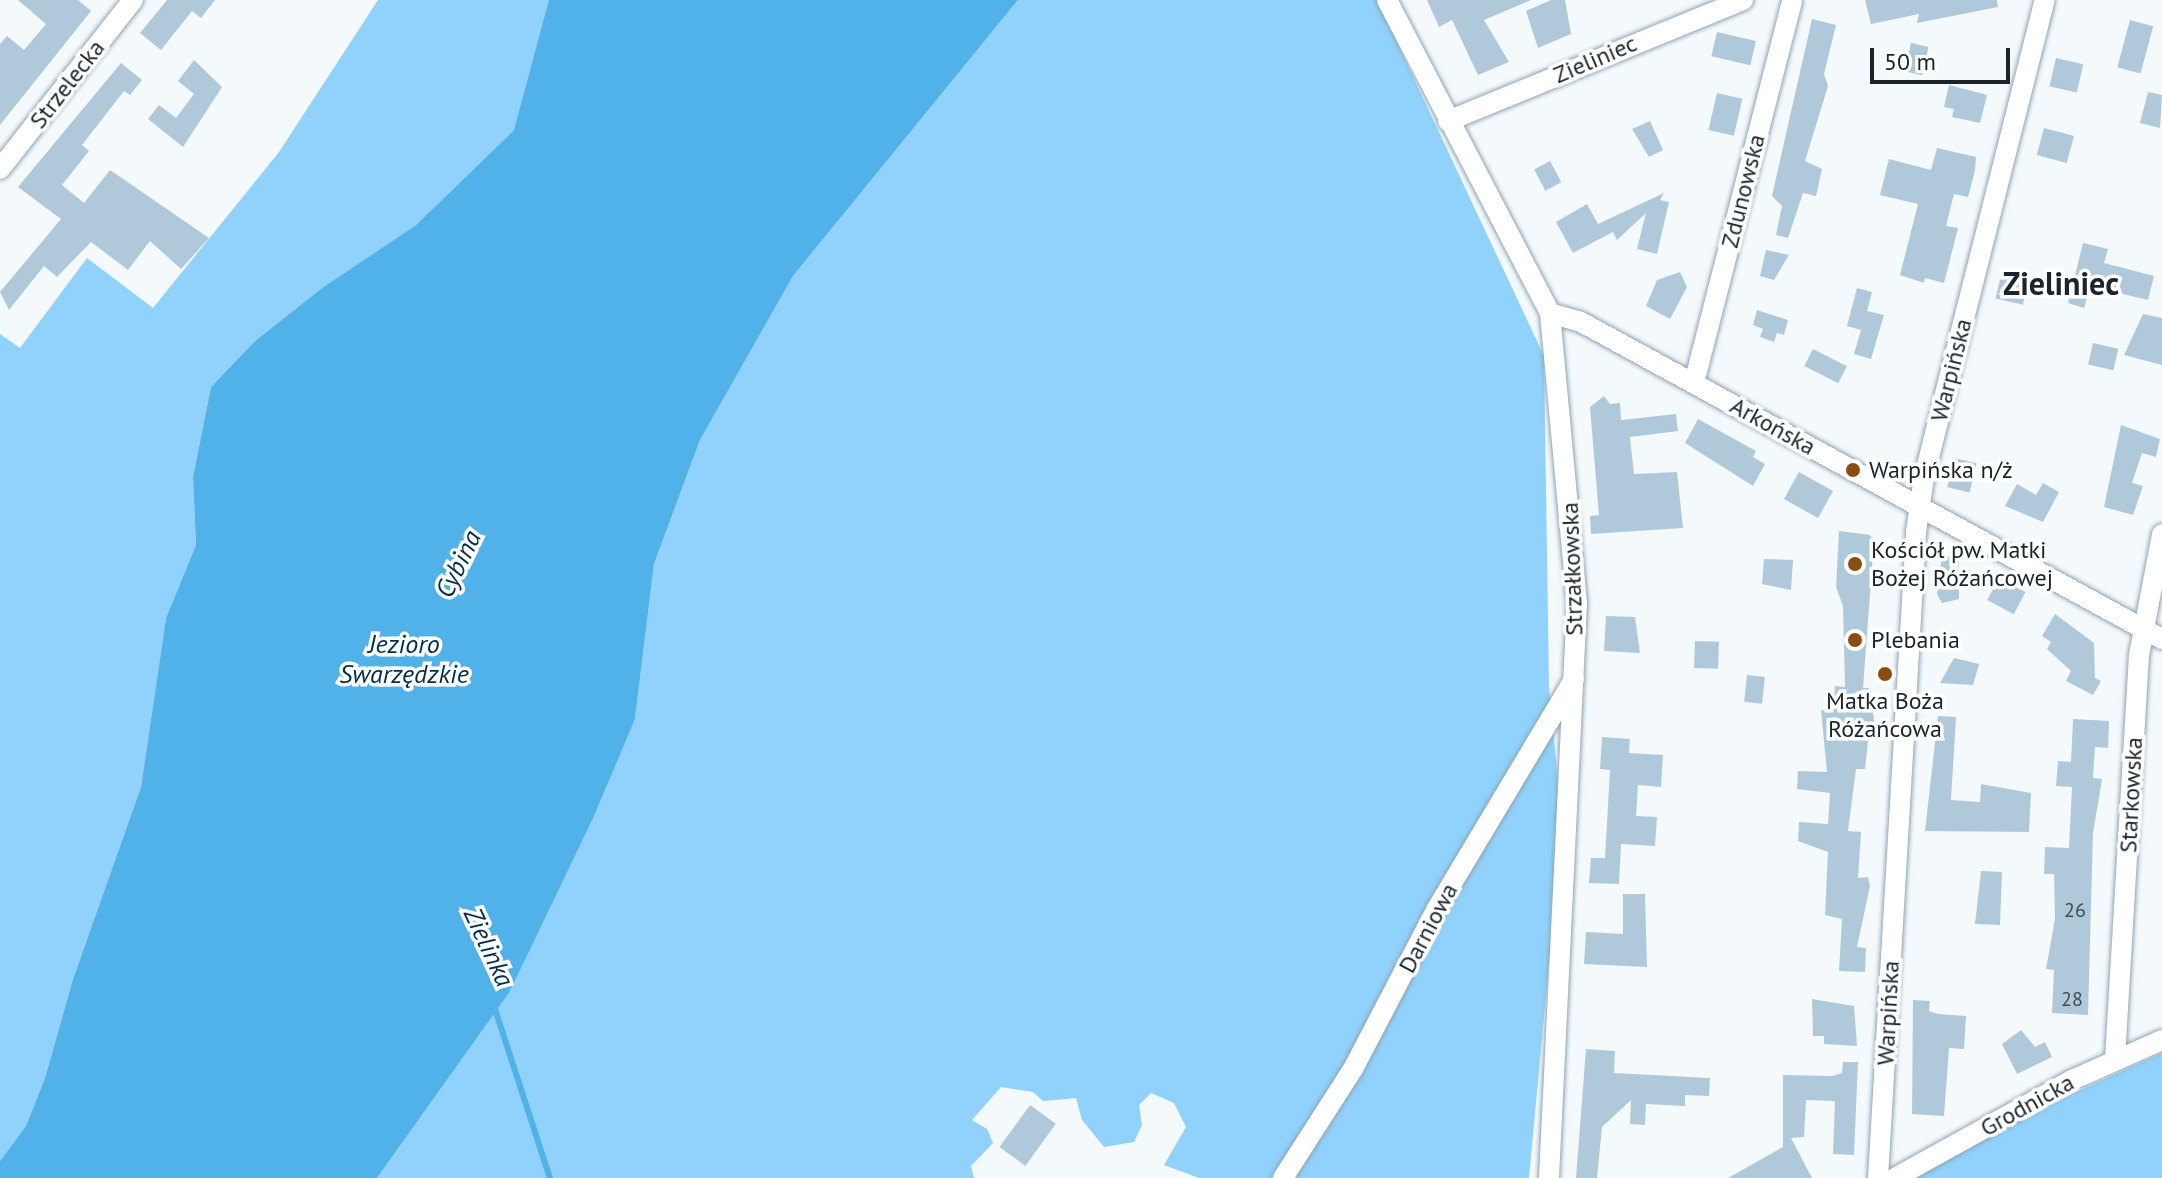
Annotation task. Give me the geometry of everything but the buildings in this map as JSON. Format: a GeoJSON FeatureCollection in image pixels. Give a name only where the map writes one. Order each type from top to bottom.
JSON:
{"type":"FeatureCollection","features":[{"type":"Feature","properties":{"kind":"street","name":"Strzelecka"},"geometry":{"type":"LineString","coordinates":[[0,169],[133,0]]}},
{"type":"Feature","properties":{"kind":"street","name":"Strzałkowska"},"geometry":{"type":"LineString","coordinates":[[1387,0],[1550,313],[1573,524],[1574,679],[1549,1178]]}},
{"type":"Feature","properties":{"kind":"street","name":"Zieliniec"},"geometry":{"type":"LineString","coordinates":[[1448,121],[1743,0]]}},
{"type":"Feature","properties":{"kind":"street","name":"Zdunowska"},"geometry":{"type":"LineString","coordinates":[[1694,383],[1792,0]]}},
{"type":"Feature","properties":{"kind":"street","name":"Warpińska"},"geometry":{"type":"LineString","coordinates":[[1878,1178],[1920,506],[2045,0]]}},
{"type":"Feature","properties":{"kind":"street","name":"Arkońska"},"geometry":{"type":"LineString","coordinates":[[1550,313],[1581,322],[2162,639]]}},
{"type":"Feature","properties":{"kind":"street","name":"Starkowska"},"geometry":{"type":"LineString","coordinates":[[2115,1059],[2142,629],[2162,534]]}},
{"type":"Feature","properties":{"kind":"street","name":"Darniowa"},"geometry":{"type":"LineString","coordinates":[[1283,1178],[1353,1069],[1436,910],[1574,679]]}},
{"type":"Feature","properties":{"kind":"street","name":"Grodnicka"},"geometry":{"type":"LineString","coordinates":[[1895,1178],[2115,1059],[2162,1040]]}},
{"type":"Feature","properties":{"kind":"shaded area"},"geometry":{"type":"Polygon","coordinates":[[[378,0],[549,0],[548,20],[514,130],[416,225],[322,288],[255,341],[211,387],[193,477],[196,545],[166,618],[141,787],[73,979],[45,1078],[26,1126],[0,1161],[0,334],[20,348],[87,258],[153,308],[279,152],[378,0]]]}},
{"type":"Feature","properties":{"kind":"shaded area"},"geometry":{"type":"Polygon","coordinates":[[[1018,0],[1377,0],[1544,356],[1549,687],[1562,823],[1529,1178],[1199,1178],[1164,1165],[1186,1127],[1174,1103],[1151,1093],[1139,1105],[1142,1125],[1134,1142],[1104,1147],[1082,1120],[1076,1098],[1043,1101],[1033,1092],[1001,1087],[972,1120],[987,1129],[993,1143],[971,1166],[974,1178],[377,1178],[509,993],[635,719],[654,564],[700,440],[793,276],[1018,0]]]}},
{"type":"Feature","properties":{"kind":"shaded area"},"geometry":{"type":"Polygon","coordinates":[[[2162,1053],[2162,1178],[1907,1178],[1990,1131],[2162,1053]]]}},
{"type":"Feature","properties":{"kind":"water","name":"Jezioro Swarzędzkie"},"geometry":{"type":"Polygon","coordinates":[[[549,0],[1018,0],[793,276],[700,440],[654,564],[635,719],[593,818],[509,993],[377,1178],[0,1178],[0,1161],[26,1126],[45,1078],[73,979],[141,787],[166,618],[196,545],[193,477],[211,387],[255,341],[322,288],[416,225],[514,130],[549,0]]]}},
{"type":"Feature","properties":{"kind":"waterway","name":"Zielinka"},"geometry":{"type":"LineString","coordinates":[[493,1003],[550,1178]]}},
{"type":"Feature","properties":{"kind":"place","name":"Warpińska n/ż"},"geometry":{"type":"Point","coordinates":[1853,470]}},
{"type":"Feature","properties":{"kind":"place","name":"Kościół pw. Matki Bożej Różańcowej"},"geometry":{"type":"Point","coordinates":[1855,564]}},
{"type":"Feature","properties":{"kind":"place","name":"Plebania"},"geometry":{"type":"Point","coordinates":[1855,640]}},
{"type":"Feature","properties":{"kind":"place","name":"Matka Boża Różańcowa"},"geometry":{"type":"Point","coordinates":[1885,674]}},
{"type":"Feature","properties":{"kind":"district","name":"Zieliniec"},"geometry":{"type":"Point","coordinates":[2061,283]}},
{"type":"Feature","properties":{"kind":"water label","name":"Cybina"},"geometry":{"type":"Point","coordinates":[458,564]}}]}
